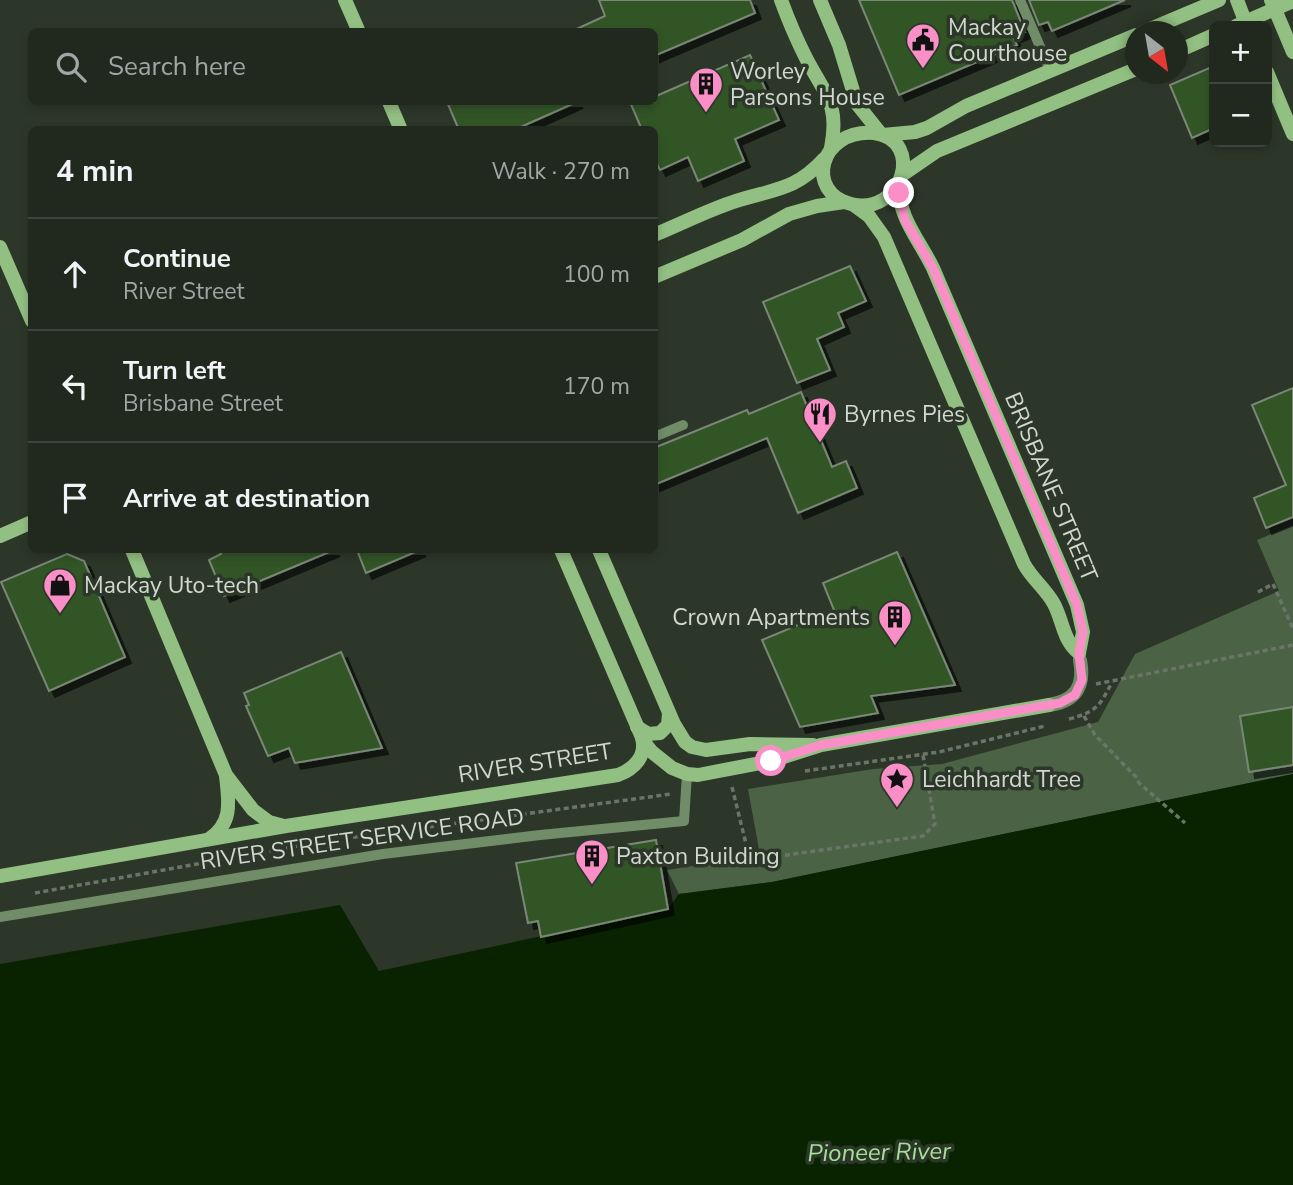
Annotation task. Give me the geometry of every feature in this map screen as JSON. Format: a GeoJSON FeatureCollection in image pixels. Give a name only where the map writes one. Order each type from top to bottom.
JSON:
{"type":"FeatureCollection","features":[{"type":"Feature","properties":{"kind":"street"},"geometry":{"type":"LineString","coordinates":[[345,0],[357,28]]}},
{"type":"Feature","properties":{"kind":"street"},"geometry":{"type":"LineString","coordinates":[[780,0],[805,56],[832,105],[834,120],[823,169],[827,183],[835,195],[849,204]]}},
{"type":"Feature","properties":{"kind":"street"},"geometry":{"type":"LineString","coordinates":[[820,0],[839,45],[856,102],[863,115],[882,135],[892,141],[900,152],[903,165],[901,180]]}},
{"type":"Feature","properties":{"kind":"street"},"geometry":{"type":"LineString","coordinates":[[1169,21],[1219,0]]}},
{"type":"Feature","properties":{"kind":"street"},"geometry":{"type":"LineString","coordinates":[[1237,0],[1242,21]]}},
{"type":"Feature","properties":{"kind":"street"},"geometry":{"type":"LineString","coordinates":[[1249,21],[1273,5],[1293,1]]}},
{"type":"Feature","properties":{"kind":"street"},"geometry":{"type":"LineString","coordinates":[[1273,5],[1293,52]]}},
{"type":"Feature","properties":{"kind":"street"},"geometry":{"type":"LineString","coordinates":[[1188,47],[1209,37]]}},
{"type":"Feature","properties":{"kind":"street"},"geometry":{"type":"LineString","coordinates":[[658,233],[737,201],[787,187],[807,176],[843,139],[857,134],[882,135],[915,132],[927,128],[960,108],[1125,39]]}},
{"type":"Feature","properties":{"kind":"street"},"geometry":{"type":"LineString","coordinates":[[658,275],[742,240],[789,214],[817,206],[876,203],[888,196],[901,180],[937,151],[1125,74]]}},
{"type":"Feature","properties":{"kind":"street"},"geometry":{"type":"LineString","coordinates":[[1272,84],[1293,134]]}},
{"type":"Feature","properties":{"kind":"street"},"geometry":{"type":"LineString","coordinates":[[390,105],[399,126]]}},
{"type":"Feature","properties":{"kind":"street","name":"BRISBANE STREET"},"geometry":{"type":"LineString","coordinates":[[901,180],[900,206],[905,220],[933,268],[1081,617],[1079,656]]}},
{"type":"Feature","properties":{"kind":"street","name":"BRISBANE STREET"},"geometry":{"type":"LineString","coordinates":[[849,204],[865,212],[873,220],[888,244],[1024,564],[1054,604],[1069,645],[1079,656]]}},
{"type":"Feature","properties":{"kind":"street"},"geometry":{"type":"LineString","coordinates":[[0,247],[28,312]]}},
{"type":"Feature","properties":{"kind":"street"},"geometry":{"type":"LineString","coordinates":[[0,536],[28,524]]}},
{"type":"Feature","properties":{"kind":"street"},"geometry":{"type":"LineString","coordinates":[[133,553],[226,775],[253,810],[270,822],[286,826]]}},
{"type":"Feature","properties":{"kind":"street"},"geometry":{"type":"LineString","coordinates":[[562,553],[640,732],[660,733],[668,725],[669,713]]}},
{"type":"Feature","properties":{"kind":"street"},"geometry":{"type":"LineString","coordinates":[[600,553],[680,736],[696,748],[710,750],[750,744],[821,745]]}},
{"type":"Feature","properties":{"kind":"street"},"geometry":{"type":"LineString","coordinates":[[1033,576],[1042,577],[1052,573],[1059,563]]}},
{"type":"Feature","properties":{"kind":"street"},"geometry":{"type":"LineString","coordinates":[[687,774],[703,775],[771,761],[821,745],[1049,705],[1068,699],[1079,689],[1082,680],[1079,656]]}},
{"type":"Feature","properties":{"kind":"street","name":"RIVER STREET"},"geometry":{"type":"LineString","coordinates":[[640,732],[652,752],[673,768],[687,774]]}},
{"type":"Feature","properties":{"kind":"street","name":"RIVER STREET"},"geometry":{"type":"LineString","coordinates":[[0,876],[286,826],[618,775],[631,769],[639,760],[644,745],[640,732]]}},
{"type":"Feature","properties":{"kind":"street"},"geometry":{"type":"LineString","coordinates":[[208,839],[219,832],[227,818],[229,799],[226,775]]}},
{"type":"Feature","properties":{"kind":"lane"},"geometry":{"type":"LineString","coordinates":[[1020,0],[1050,70]]}},
{"type":"Feature","properties":{"kind":"lane"},"geometry":{"type":"LineString","coordinates":[[658,436],[683,425]]}},
{"type":"Feature","properties":{"kind":"lane","name":"RIVER STREET SERVICE ROAD"},"geometry":{"type":"LineString","coordinates":[[0,917],[383,854],[684,821],[687,774]]}},
{"type":"Feature","properties":{"kind":"path"},"geometry":{"type":"LineString","coordinates":[[1258,592],[1273,584],[1293,629]]}},
{"type":"Feature","properties":{"kind":"path"},"geometry":{"type":"LineString","coordinates":[[1066,720],[1095,709],[1112,682],[1293,645]]}},
{"type":"Feature","properties":{"kind":"path"},"geometry":{"type":"LineString","coordinates":[[1084,715],[1095,735],[1139,783],[1185,823]]}},
{"type":"Feature","properties":{"kind":"path"},"geometry":{"type":"LineString","coordinates":[[797,772],[923,755],[1056,723]]}},
{"type":"Feature","properties":{"kind":"path"},"geometry":{"type":"LineString","coordinates":[[729,782],[750,860],[923,835],[935,824],[923,755]]}},
{"type":"Feature","properties":{"kind":"path"},"geometry":{"type":"LineString","coordinates":[[27,895],[326,841],[685,792]]}},
{"type":"Feature","properties":{"kind":"shaded area"},"geometry":{"type":"Polygon","coordinates":[[[1293,525],[1293,774],[772,882],[679,894],[667,870],[760,855],[748,789],[873,769],[942,764],[1098,722],[1135,654],[1279,591],[1257,540],[1293,525]]]}},
{"type":"Feature","properties":{"kind":"water","name":"Pioneer River"},"geometry":{"type":"Polygon","coordinates":[[[1293,774],[1293,1185],[0,1185],[0,964],[340,905],[379,971],[668,909],[679,894],[772,882],[1293,774]]]}},
{"type":"Feature","properties":{"kind":"building"},"geometry":{"type":"Polygon","coordinates":[[[599,0],[750,0],[755,13],[658,54],[658,28],[579,28],[605,16],[599,0]]]}},
{"type":"Feature","properties":{"kind":"building","name":"Mackay Courthouse"},"geometry":{"type":"Polygon","coordinates":[[[859,0],[1012,0],[1025,32],[1013,37],[1017,45],[899,95],[859,0]]]}},
{"type":"Feature","properties":{"kind":"building"},"geometry":{"type":"Polygon","coordinates":[[[1029,0],[1125,0],[1052,31],[1048,22],[1039,25],[1029,0]]]}},
{"type":"Feature","properties":{"kind":"building","name":"Worley Parsons House"},"geometry":{"type":"Polygon","coordinates":[[[750,55],[779,120],[735,139],[744,161],[698,181],[688,157],[660,170],[658,166],[658,126],[640,126],[631,105],[658,105],[658,95],[750,55]]]}},
{"type":"Feature","properties":{"kind":"building"},"geometry":{"type":"Polygon","coordinates":[[[1209,68],[1209,130],[1192,138],[1170,85],[1188,84],[1188,77],[1209,68]]]}},
{"type":"Feature","properties":{"kind":"building"},"geometry":{"type":"Polygon","coordinates":[[[448,105],[570,105],[523,126],[457,126],[448,105]]]}},
{"type":"Feature","properties":{"kind":"building"},"geometry":{"type":"Polygon","coordinates":[[[850,266],[866,301],[838,313],[844,327],[817,339],[830,370],[797,383],[763,302],[850,266]]]}},
{"type":"Feature","properties":{"kind":"building"},"geometry":{"type":"Polygon","coordinates":[[[1293,388],[1293,517],[1266,528],[1254,498],[1286,485],[1252,405],[1293,388]]]}},
{"type":"Feature","properties":{"kind":"building"},"geometry":{"type":"Polygon","coordinates":[[[801,392],[832,467],[846,461],[857,488],[798,513],[767,438],[658,483],[658,446],[747,410],[749,414],[801,392]]]}},
{"type":"Feature","properties":{"kind":"building"},"geometry":{"type":"Polygon","coordinates":[[[897,552],[955,685],[871,696],[878,713],[800,727],[762,640],[834,610],[823,583],[897,552]]]}},
{"type":"Feature","properties":{"kind":"building"},"geometry":{"type":"Polygon","coordinates":[[[327,553],[224,596],[209,560],[221,554],[327,553]]]}},
{"type":"Feature","properties":{"kind":"building"},"geometry":{"type":"Polygon","coordinates":[[[358,553],[413,553],[366,573],[358,553]]]}},
{"type":"Feature","properties":{"kind":"building"},"geometry":{"type":"Polygon","coordinates":[[[67,554],[84,561],[125,657],[49,691],[1,582],[67,554]]]}},
{"type":"Feature","properties":{"kind":"building"},"geometry":{"type":"Polygon","coordinates":[[[341,652],[382,748],[295,763],[289,748],[268,756],[246,706],[249,705],[244,693],[341,652]]]}},
{"type":"Feature","properties":{"kind":"building"},"geometry":{"type":"Polygon","coordinates":[[[1293,707],[1293,765],[1249,772],[1240,716],[1293,707]]]}},
{"type":"Feature","properties":{"kind":"building","name":"Paxton Building"},"geometry":{"type":"Polygon","coordinates":[[[656,840],[668,909],[541,937],[538,921],[528,923],[516,863],[656,840]]]}},
{"type":"Feature","properties":{"kind":"place","name":"Mackay Courthouse"},"geometry":{"type":"Point","coordinates":[923,70]}},
{"type":"Feature","properties":{"kind":"place","name":"Worley Parsons House"},"geometry":{"type":"Point","coordinates":[706,114]}},
{"type":"Feature","properties":{"kind":"place","name":"Byrnes Pies"},"geometry":{"type":"Point","coordinates":[820,444]}},
{"type":"Feature","properties":{"kind":"place","name":"Mackay Uto-tech"},"geometry":{"type":"Point","coordinates":[60,615]}},
{"type":"Feature","properties":{"kind":"place","name":"Crown Apartments"},"geometry":{"type":"Point","coordinates":[895,647]}},
{"type":"Feature","properties":{"kind":"place","name":"Leichhardt Tree"},"geometry":{"type":"Point","coordinates":[897,809]}},
{"type":"Feature","properties":{"kind":"place","name":"Paxton Building"},"geometry":{"type":"Point","coordinates":[592,886]}},
{"type":"Feature","properties":{"kind":"route"},"geometry":{"type":"LineString","coordinates":[[771,761],[821,745],[1060,703],[1075,695],[1082,680],[1079,653],[1083,632],[1077,605],[933,268],[905,220],[899,193]]}}]}
